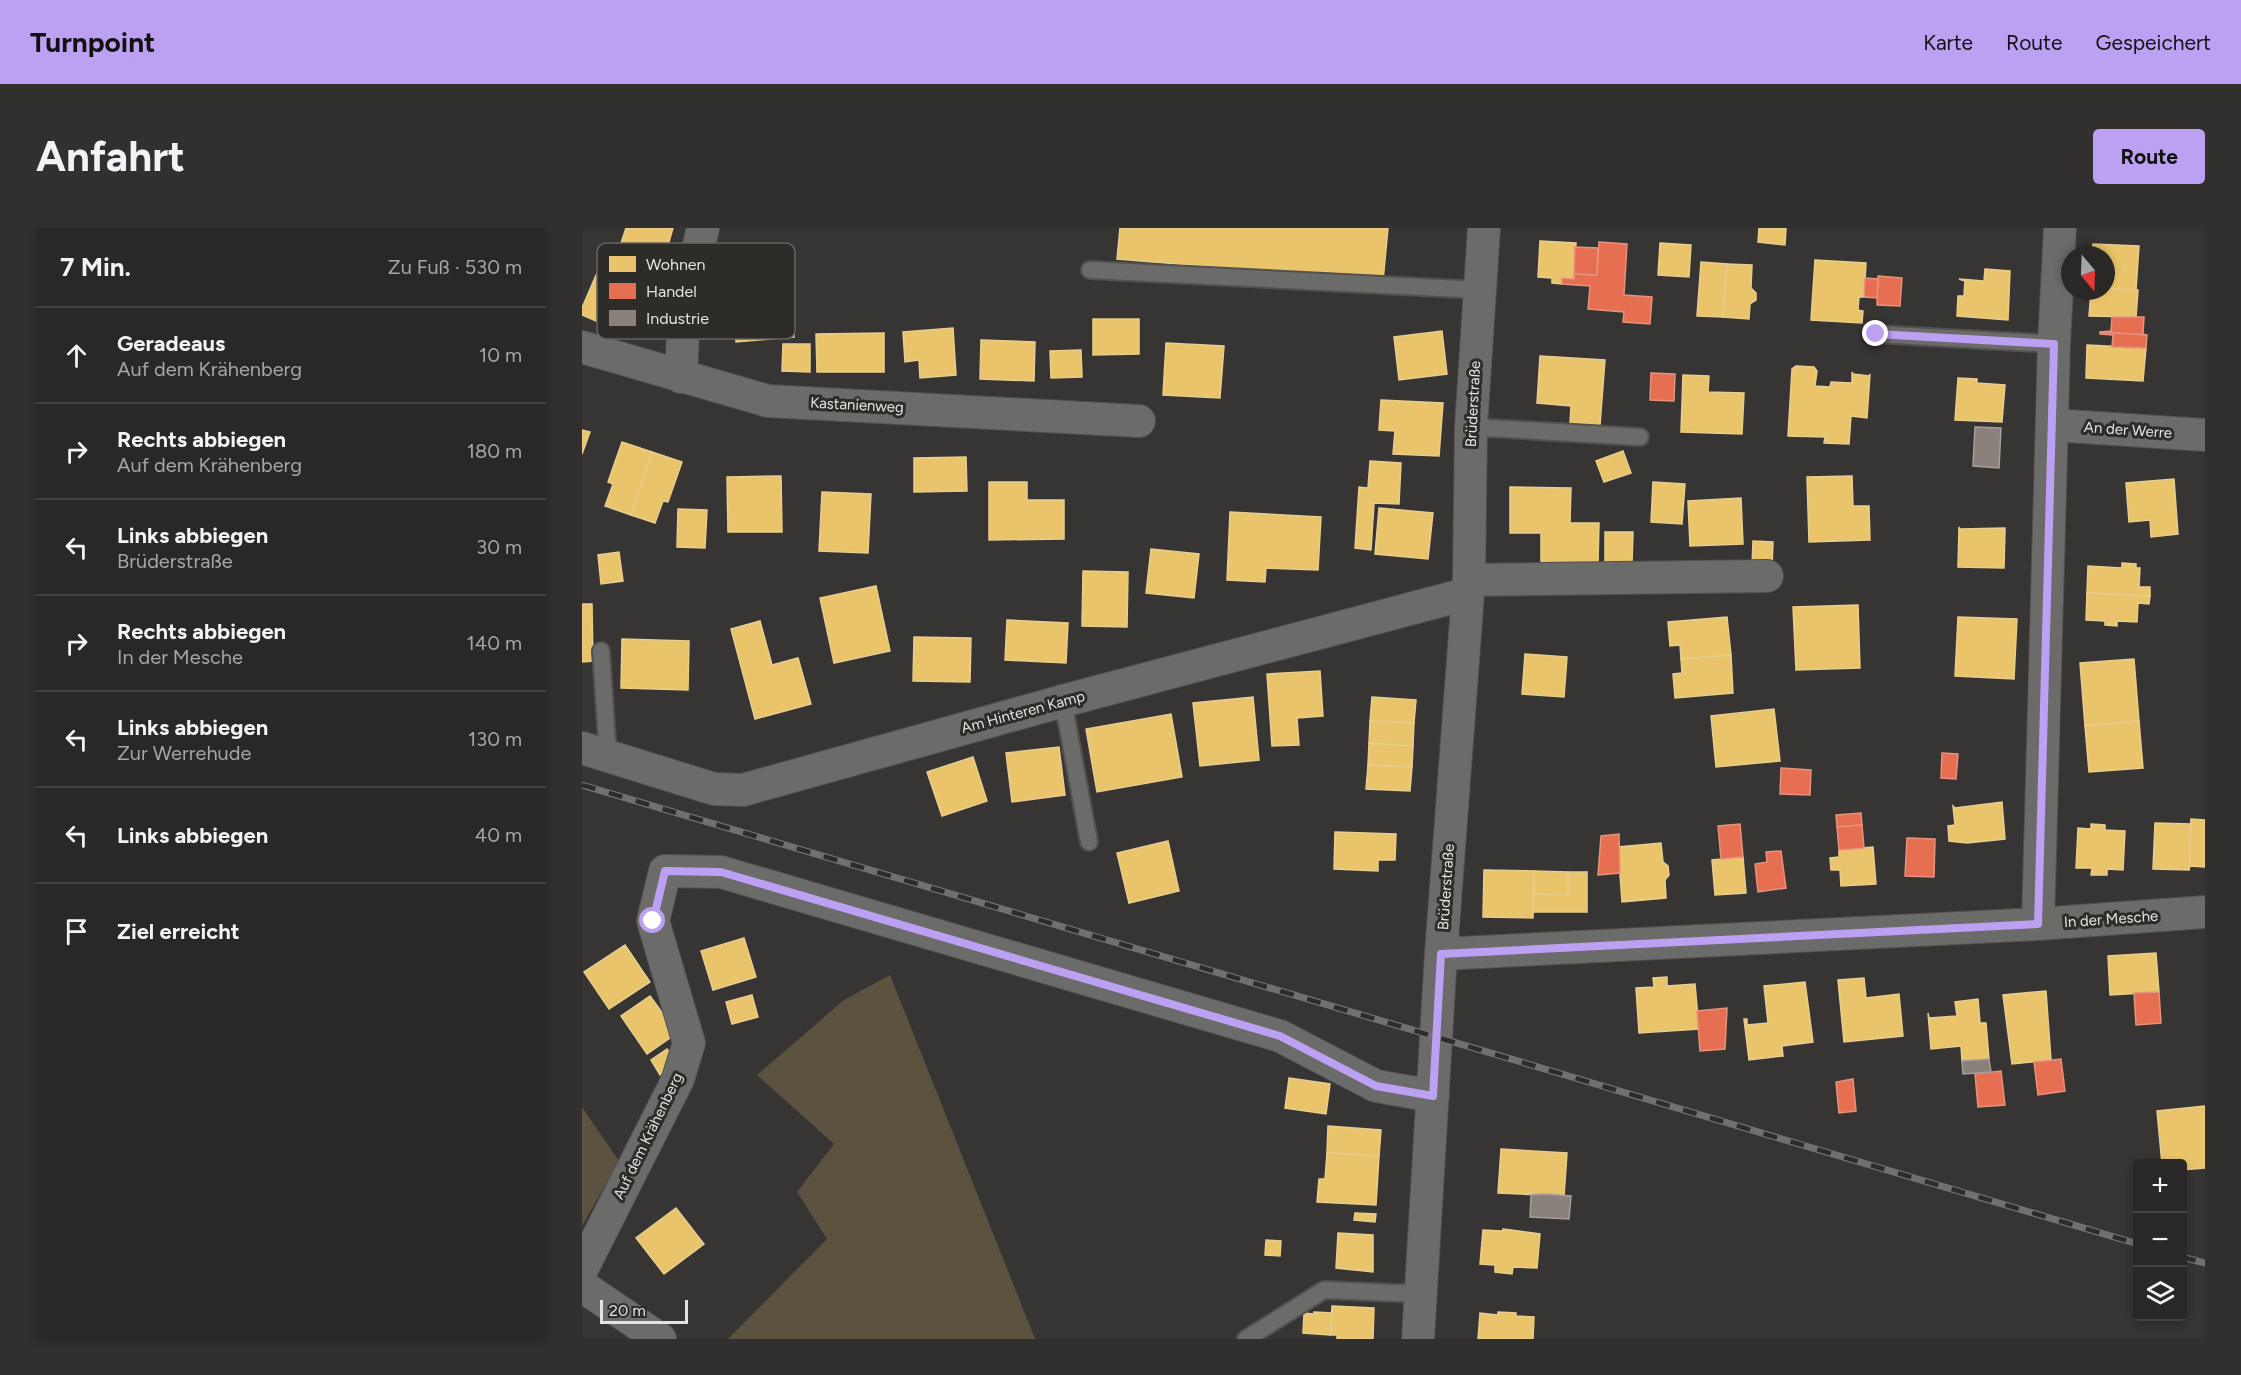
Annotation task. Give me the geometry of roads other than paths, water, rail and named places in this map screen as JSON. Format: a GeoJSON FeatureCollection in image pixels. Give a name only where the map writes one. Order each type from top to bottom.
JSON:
{"type":"FeatureCollection","features":[{"type":"Feature","properties":{"kind":"street"},"geometry":{"type":"LineString","coordinates":[[699,243],[703,228]]}},
{"type":"Feature","properties":{"kind":"street","name":"Brüderstraße"},"geometry":{"type":"LineString","coordinates":[[1418,1339],[1441,954],[1468,587],[1471,427],[1484,228]]}},
{"type":"Feature","properties":{"kind":"street"},"geometry":{"type":"LineString","coordinates":[[2038,924],[2054,344],[2060,228]]}},
{"type":"Feature","properties":{"kind":"street"},"geometry":{"type":"LineString","coordinates":[[681,376],[683,339]]}},
{"type":"Feature","properties":{"kind":"street","name":"Kastanienweg"},"geometry":{"type":"LineString","coordinates":[[582,346],[768,401],[1139,421]]}},
{"type":"Feature","properties":{"kind":"street","name":"An der Werre"},"geometry":{"type":"LineString","coordinates":[[2052,425],[2205,435]]}},
{"type":"Feature","properties":{"kind":"street"},"geometry":{"type":"LineString","coordinates":[[1468,587],[1767,576]]}},
{"type":"Feature","properties":{"kind":"street","name":"Am Hinteren Kamp"},"geometry":{"type":"LineString","coordinates":[[595,752],[714,789],[743,790],[1468,587]]}},
{"type":"Feature","properties":{"kind":"street","name":"Auf dem Krähenberg"},"geometry":{"type":"LineString","coordinates":[[582,1269],[678,1079],[689,1043],[653,921],[665,871],[721,872],[1280,1036],[1376,1086],[1433,1096]]}},
{"type":"Feature","properties":{"kind":"street","name":"In der Mesche"},"geometry":{"type":"LineString","coordinates":[[1441,954],[2038,924],[2205,912]]}},
{"type":"Feature","properties":{"kind":"street"},"geometry":{"type":"LineString","coordinates":[[582,1286],[660,1339]]}},
{"type":"Feature","properties":{"kind":"lane"},"geometry":{"type":"LineString","coordinates":[[1090,270],[1480,290]]}},
{"type":"Feature","properties":{"kind":"lane"},"geometry":{"type":"LineString","coordinates":[[1876,334],[2054,344]]}},
{"type":"Feature","properties":{"kind":"lane"},"geometry":{"type":"LineString","coordinates":[[1471,427],[1640,437]]}},
{"type":"Feature","properties":{"kind":"lane"},"geometry":{"type":"LineString","coordinates":[[595,752],[601,651]]}},
{"type":"Feature","properties":{"kind":"lane"},"geometry":{"type":"LineString","coordinates":[[1063,700],[1089,842]]}},
{"type":"Feature","properties":{"kind":"lane"},"geometry":{"type":"LineString","coordinates":[[1246,1339],[1324,1290],[1420,1294]]}},
{"type":"Feature","properties":{"kind":"railway"},"geometry":{"type":"LineString","coordinates":[[582,785],[2133,1243]]}},
{"type":"Feature","properties":{"kind":"railway"},"geometry":{"type":"LineString","coordinates":[[2187,1258],[2205,1263]]}}]}
